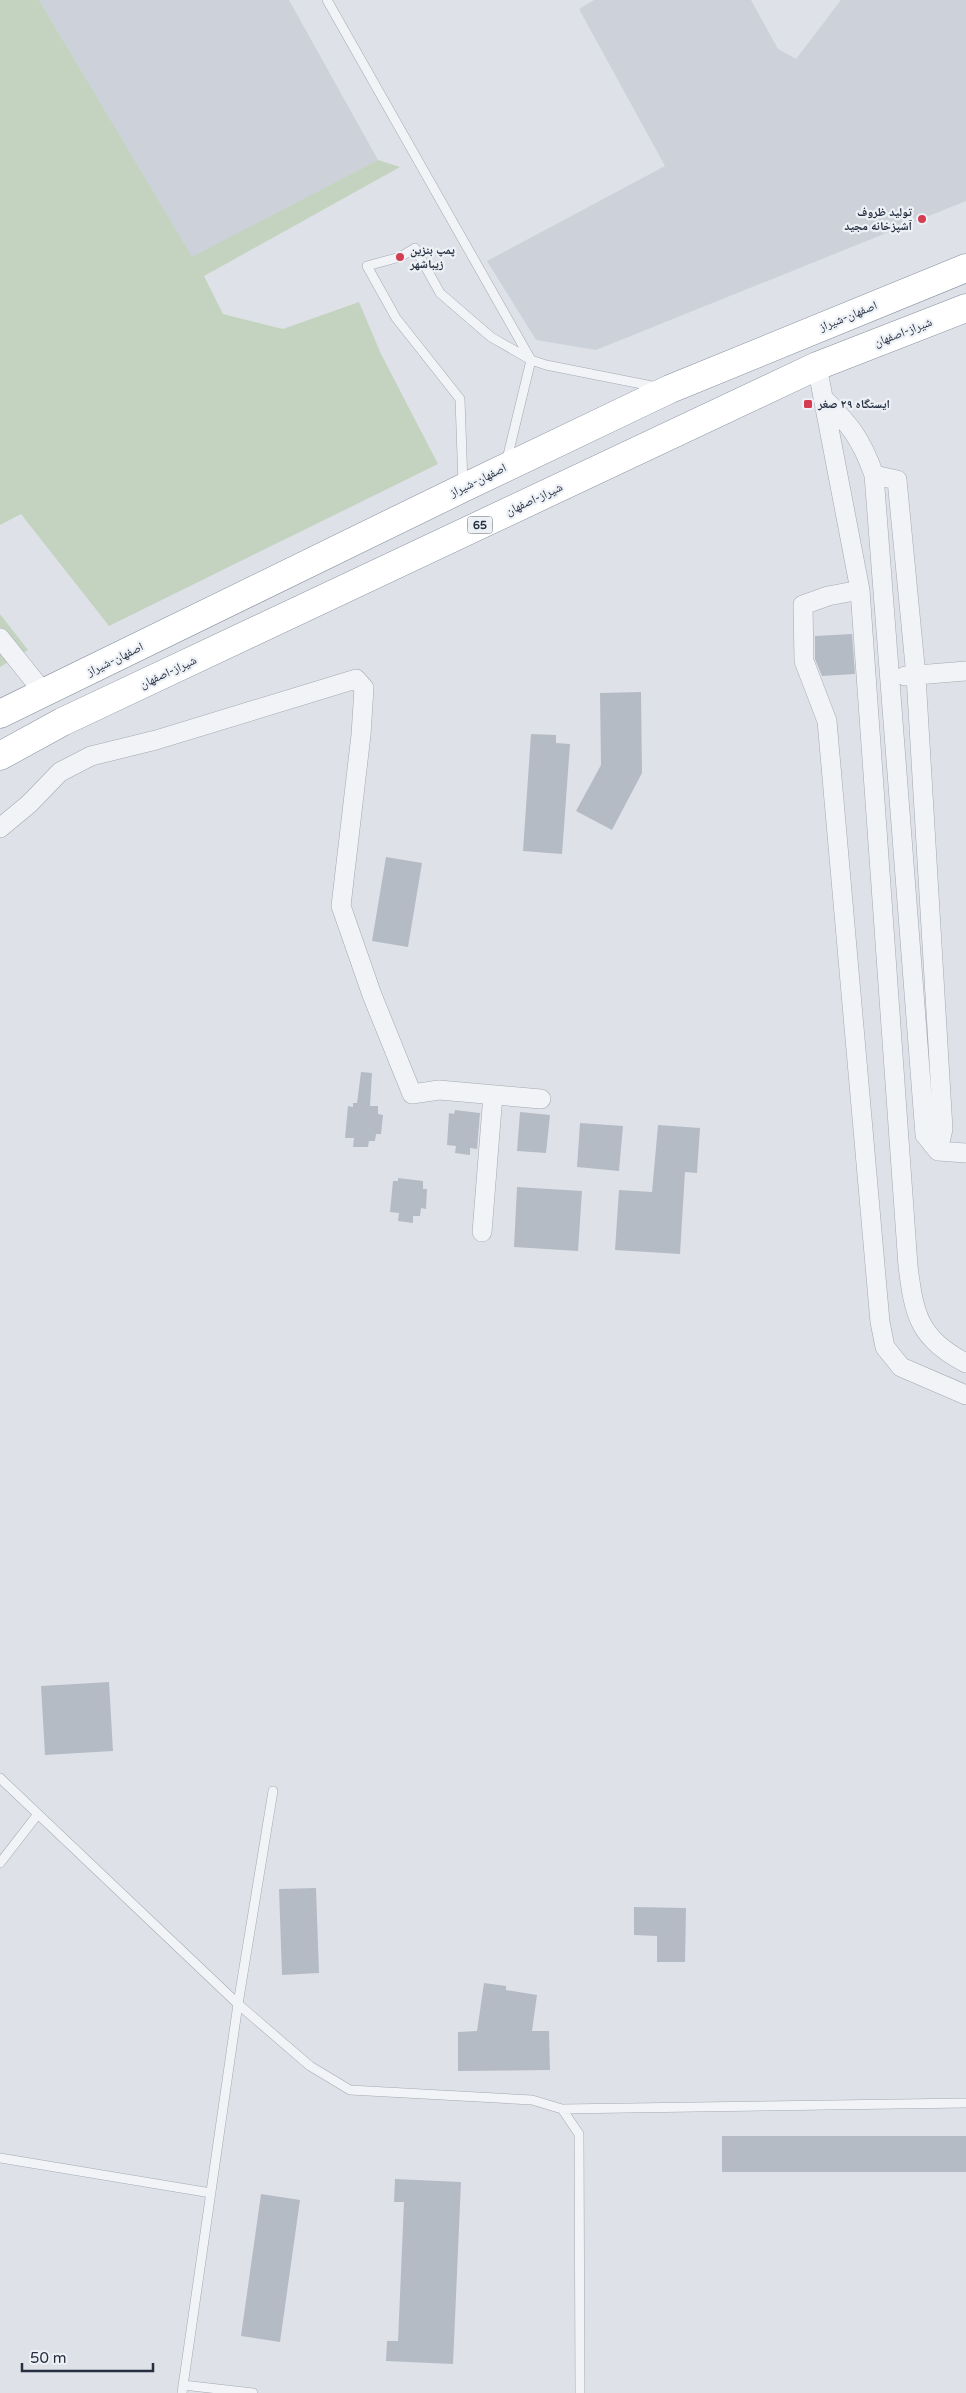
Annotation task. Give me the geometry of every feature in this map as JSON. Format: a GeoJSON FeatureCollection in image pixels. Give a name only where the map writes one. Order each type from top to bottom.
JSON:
{"type":"FeatureCollection","features":[{"type":"Feature","properties":{"kind":"highway","name":"اصفهان-شیراز"},"geometry":{"type":"LineString","coordinates":[[0,714],[505,467],[670,389],[966,268]]}},
{"type":"Feature","properties":{"kind":"highway","name":"شیراز-اصفهان"},"geometry":{"type":"LineString","coordinates":[[0,756],[62,722],[817,366],[966,308]]}},
{"type":"Feature","properties":{"kind":"street"},"geometry":{"type":"LineString","coordinates":[[817,366],[860,590],[913,1307],[924,1330],[945,1352],[966,1363]]}},
{"type":"Feature","properties":{"kind":"street"},"geometry":{"type":"LineString","coordinates":[[823,398],[852,428],[868,456],[874,475],[925,1135],[938,1151],[966,1153]]}},
{"type":"Feature","properties":{"kind":"street"},"geometry":{"type":"LineString","coordinates":[[874,475],[897,480],[916,676],[943,1129],[938,1151]]}},
{"type":"Feature","properties":{"kind":"street"},"geometry":{"type":"LineString","coordinates":[[860,590],[828,596],[803,605],[804,661],[827,721],[880,1322],[885,1347],[901,1367],[966,1395]]}},
{"type":"Feature","properties":{"kind":"street"},"geometry":{"type":"LineString","coordinates":[[0,638],[44,694]]}},
{"type":"Feature","properties":{"kind":"street"},"geometry":{"type":"LineString","coordinates":[[890,678],[966,671]]}},
{"type":"Feature","properties":{"kind":"street"},"geometry":{"type":"LineString","coordinates":[[0,828],[29,804],[60,772],[91,756],[156,740],[356,679],[364,688],[361,736],[341,906],[372,995],[412,1094],[439,1090],[541,1099]]}},
{"type":"Feature","properties":{"kind":"street"},"geometry":{"type":"LineString","coordinates":[[482,1232],[493,1094]]}},
{"type":"Feature","properties":{"kind":"lane"},"geometry":{"type":"LineString","coordinates":[[327,0],[531,360],[505,467]]}},
{"type":"Feature","properties":{"kind":"lane"},"geometry":{"type":"LineString","coordinates":[[463,488],[460,399],[396,318],[367,266],[400,257],[415,248],[440,293],[491,337],[531,360],[546,366],[670,389]]}},
{"type":"Feature","properties":{"kind":"lane"},"geometry":{"type":"LineString","coordinates":[[0,1778],[238,2004],[310,2066],[350,2090],[532,2100],[562,2109],[966,2103]]}},
{"type":"Feature","properties":{"kind":"lane"},"geometry":{"type":"LineString","coordinates":[[253,2393],[183,2389],[238,2004],[273,1791]]}},
{"type":"Feature","properties":{"kind":"lane"},"geometry":{"type":"LineString","coordinates":[[0,1864],[38,1814]]}},
{"type":"Feature","properties":{"kind":"lane"},"geometry":{"type":"LineString","coordinates":[[562,2109],[579,2134],[580,2393]]}},
{"type":"Feature","properties":{"kind":"lane"},"geometry":{"type":"LineString","coordinates":[[0,2158],[211,2192]]}},
{"type":"Feature","properties":{"kind":"shaded area"},"geometry":{"type":"Polygon","coordinates":[[[39,0],[289,0],[378,160],[192,258],[39,0]]]}},
{"type":"Feature","properties":{"kind":"shaded area"},"geometry":{"type":"Polygon","coordinates":[[[594,0],[751,0],[778,49],[796,59],[841,0],[966,0],[966,201],[596,350],[536,340],[487,261],[665,166],[579,9],[594,0]]]}},
{"type":"Feature","properties":{"kind":"green space"},"geometry":{"type":"Polygon","coordinates":[[[0,0],[39,0],[192,257],[378,160],[400,167],[204,276],[223,314],[283,329],[359,302],[381,354],[438,464],[109,626],[21,514],[0,525],[0,0]]]}},
{"type":"Feature","properties":{"kind":"green space"},"geometry":{"type":"Polygon","coordinates":[[[0,614],[28,650],[0,667],[0,614]]]}},
{"type":"Feature","properties":{"kind":"building"},"geometry":{"type":"Polygon","coordinates":[[[852,634],[855,674],[822,676],[815,659],[815,636],[852,634]]]}},
{"type":"Feature","properties":{"kind":"building"},"geometry":{"type":"Polygon","coordinates":[[[641,692],[642,773],[612,830],[576,811],[601,765],[600,693],[641,692]]]}},
{"type":"Feature","properties":{"kind":"building"},"geometry":{"type":"Polygon","coordinates":[[[531,734],[556,735],[556,743],[570,744],[562,854],[523,851],[531,734]]]}},
{"type":"Feature","properties":{"kind":"building"},"geometry":{"type":"Polygon","coordinates":[[[386,857],[422,863],[408,947],[372,941],[386,857]]]}},
{"type":"Feature","properties":{"kind":"building"},"geometry":{"type":"Polygon","coordinates":[[[361,1072],[372,1073],[370,1106],[378,1106],[378,1114],[383,1115],[381,1134],[376,1134],[375,1141],[369,1141],[368,1147],[353,1147],[354,1138],[345,1138],[348,1106],[353,1107],[353,1103],[357,1103],[361,1072]]]}},
{"type":"Feature","properties":{"kind":"building"},"geometry":{"type":"Polygon","coordinates":[[[455,1110],[480,1113],[477,1149],[470,1148],[470,1155],[455,1153],[456,1146],[447,1145],[449,1113],[454,1114],[455,1110]]]}},
{"type":"Feature","properties":{"kind":"building"},"geometry":{"type":"Polygon","coordinates":[[[520,1112],[550,1115],[546,1153],[517,1151],[520,1112]]]}},
{"type":"Feature","properties":{"kind":"building"},"geometry":{"type":"Polygon","coordinates":[[[580,1123],[623,1126],[619,1171],[577,1167],[580,1123]]]}},
{"type":"Feature","properties":{"kind":"building"},"geometry":{"type":"Polygon","coordinates":[[[658,1125],[700,1128],[697,1173],[685,1172],[680,1254],[615,1250],[619,1190],[652,1192],[658,1125]]]}},
{"type":"Feature","properties":{"kind":"building"},"geometry":{"type":"Polygon","coordinates":[[[398,1178],[423,1181],[423,1189],[427,1189],[426,1209],[421,1208],[420,1216],[413,1216],[413,1223],[398,1221],[399,1213],[390,1212],[393,1181],[398,1181],[398,1178]]]}},
{"type":"Feature","properties":{"kind":"building"},"geometry":{"type":"Polygon","coordinates":[[[517,1187],[582,1191],[578,1251],[514,1247],[517,1187]]]}},
{"type":"Feature","properties":{"kind":"building"},"geometry":{"type":"Polygon","coordinates":[[[109,1682],[113,1751],[45,1755],[41,1686],[109,1682]]]}},
{"type":"Feature","properties":{"kind":"building"},"geometry":{"type":"Polygon","coordinates":[[[316,1888],[319,1973],[282,1975],[279,1889],[316,1888]]]}},
{"type":"Feature","properties":{"kind":"building"},"geometry":{"type":"Polygon","coordinates":[[[634,1907],[686,1908],[685,1962],[657,1962],[657,1936],[634,1935],[634,1907]]]}},
{"type":"Feature","properties":{"kind":"building"},"geometry":{"type":"Polygon","coordinates":[[[484,1983],[506,1986],[506,1990],[537,1995],[532,2031],[549,2031],[550,2070],[458,2071],[458,2032],[477,2031],[484,1983]]]}},
{"type":"Feature","properties":{"kind":"building"},"geometry":{"type":"Polygon","coordinates":[[[722,2136],[966,2136],[966,2172],[722,2172],[722,2136]]]}},
{"type":"Feature","properties":{"kind":"building"},"geometry":{"type":"Polygon","coordinates":[[[395,2179],[461,2182],[453,2364],[386,2361],[387,2341],[398,2341],[404,2202],[394,2202],[395,2179]]]}},
{"type":"Feature","properties":{"kind":"building"},"geometry":{"type":"Polygon","coordinates":[[[261,2194],[300,2200],[280,2342],[241,2336],[261,2194]]]}},
{"type":"Feature","properties":{"kind":"place","name":"تولید ظروف آشپزخانه مجید"},"geometry":{"type":"Point","coordinates":[922,219]}},
{"type":"Feature","properties":{"kind":"place","name":"پمپ بنزین زیباشهر"},"geometry":{"type":"Point","coordinates":[400,257]}},
{"type":"Feature","properties":{"kind":"place","name":"ایستگاه ۲۹ صغر"},"geometry":{"type":"Point","coordinates":[808,404]}}]}
